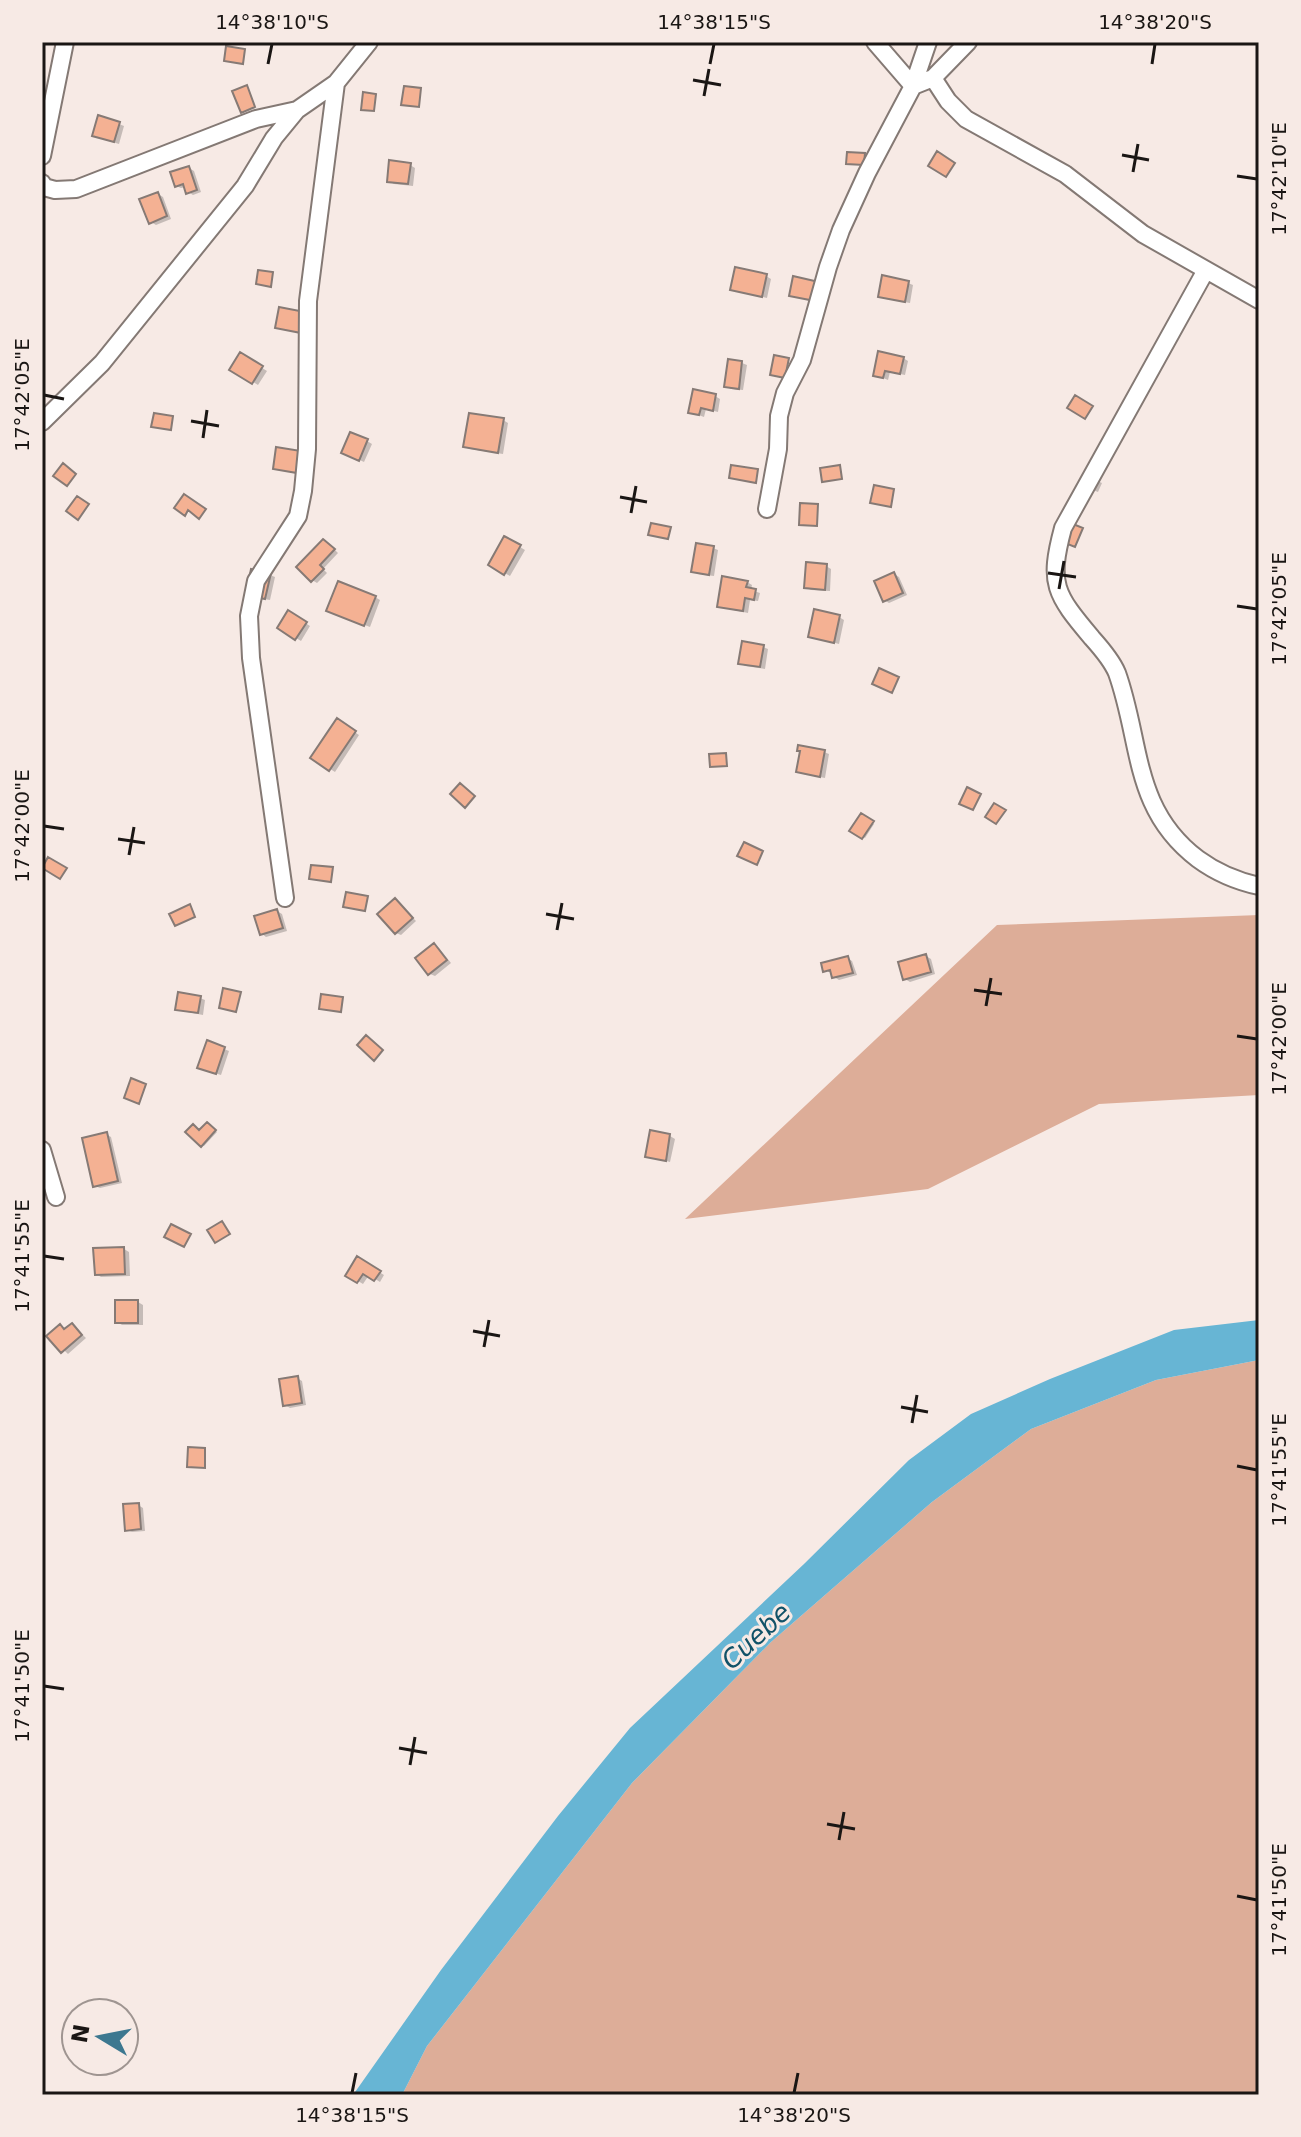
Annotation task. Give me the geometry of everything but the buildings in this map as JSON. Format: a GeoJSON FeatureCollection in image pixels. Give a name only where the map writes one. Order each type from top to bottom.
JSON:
{"type":"FeatureCollection","features":[{"type":"Feature","properties":{"kind":"street"},"geometry":{"type":"LineString","coordinates":[[42,156],[65,42]]}},
{"type":"Feature","properties":{"kind":"street"},"geometry":{"type":"LineString","coordinates":[[42,422],[102,363],[245,186],[274,138],[297,110],[336,83],[368,42]]}},
{"type":"Feature","properties":{"kind":"street"},"geometry":{"type":"LineString","coordinates":[[875,42],[913,86]]}},
{"type":"Feature","properties":{"kind":"street"},"geometry":{"type":"LineString","coordinates":[[767,509],[778,449],[779,416],[785,393],[802,360],[828,267],[867,173],[913,86],[928,42]]}},
{"type":"Feature","properties":{"kind":"street"},"geometry":{"type":"LineString","coordinates":[[913,86],[933,78],[968,42]]}},
{"type":"Feature","properties":{"kind":"street"},"geometry":{"type":"LineString","coordinates":[[933,78],[948,101],[966,119],[1065,174],[1143,234],[1259,300]]}},
{"type":"Feature","properties":{"kind":"street"},"geometry":{"type":"LineString","coordinates":[[285,898],[251,658],[249,616],[256,581],[298,516],[303,491],[307,449],[308,301],[336,83]]}},
{"type":"Feature","properties":{"kind":"street"},"geometry":{"type":"LineString","coordinates":[[42,183],[44,187],[55,190],[76,189],[256,119],[297,110]]}},
{"type":"Feature","properties":{"kind":"street"},"geometry":{"type":"LineString","coordinates":[[1206,270],[1063,528],[1055,560],[1056,585],[1079,623],[1116,670],[1147,793],[1158,817],[1182,847],[1215,872],[1259,886]]}},
{"type":"Feature","properties":{"kind":"street"},"geometry":{"type":"LineString","coordinates":[[42,1150],[56,1197]]}},
{"type":"Feature","properties":{"kind":"shaded area"},"geometry":{"type":"Polygon","coordinates":[[[1259,915],[1259,1095],[1099,1104],[928,1189],[685,1219],[997,925],[1259,915]]]}},
{"type":"Feature","properties":{"kind":"shaded area"},"geometry":{"type":"Polygon","coordinates":[[[1259,1360],[1259,2095],[402,2095],[427,2046],[632,1783],[771,1642],[932,1502],[1031,1429],[1156,1380],[1259,1360]]]}},
{"type":"Feature","properties":{"kind":"water","name":"Cuebe"},"geometry":{"type":"Polygon","coordinates":[[[1259,1320],[1259,1360],[1156,1380],[1031,1429],[932,1502],[771,1642],[632,1783],[427,2046],[402,2095],[353,2095],[441,1970],[558,1816],[630,1728],[909,1460],[971,1414],[1050,1379],[1174,1330],[1259,1320]]]}}]}
